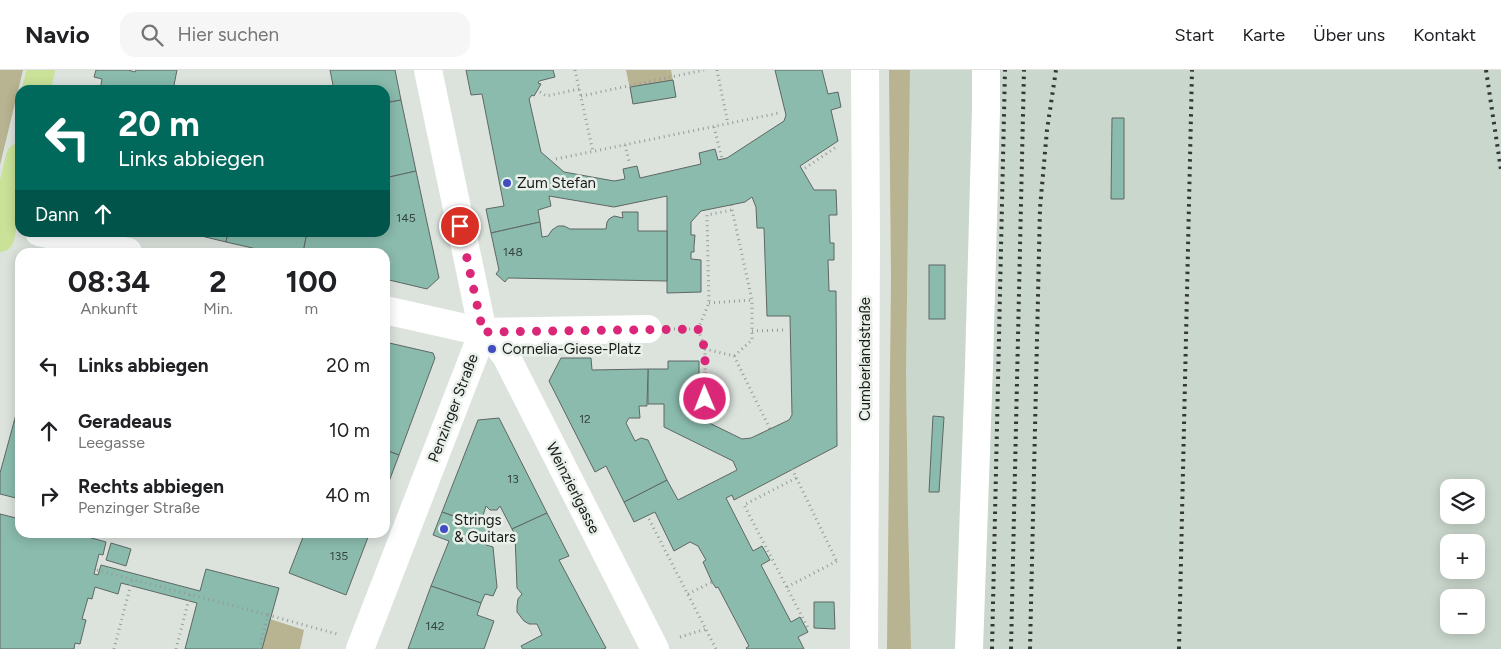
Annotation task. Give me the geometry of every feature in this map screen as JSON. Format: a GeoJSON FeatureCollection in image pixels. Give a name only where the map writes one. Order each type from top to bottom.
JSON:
{"type":"FeatureCollection","features":[{"type":"Feature","properties":{"kind":"main road"},"geometry":{"type":"LineString","coordinates":[[37,85],[41,70]]}},
{"type":"Feature","properties":{"kind":"main road"},"geometry":{"type":"LineString","coordinates":[[8,231],[15,188]]}},
{"type":"Feature","properties":{"kind":"street"},"geometry":{"type":"LineString","coordinates":[[428,70],[483,332]]}},
{"type":"Feature","properties":{"kind":"street","name":"Cumberlandstraße"},"geometry":{"type":"LineString","coordinates":[[864,649],[865,70]]}},
{"type":"Feature","properties":{"kind":"street"},"geometry":{"type":"LineString","coordinates":[[969,649],[980,366],[986,70]]}},
{"type":"Feature","properties":{"kind":"street"},"geometry":{"type":"LineString","coordinates":[[61,237],[110,248]]}},
{"type":"Feature","properties":{"kind":"street"},"geometry":{"type":"LineString","coordinates":[[390,311],[483,332],[648,329]]}},
{"type":"Feature","properties":{"kind":"street","name":"Penzinger Straße"},"geometry":{"type":"LineString","coordinates":[[362,645],[483,332]]}},
{"type":"Feature","properties":{"kind":"street","name":"Weinzierlgasse"},"geometry":{"type":"LineString","coordinates":[[483,332],[506,356],[655,649]]}},
{"type":"Feature","properties":{"kind":"path"},"geometry":{"type":"LineString","coordinates":[[575,70],[593,152]]}},
{"type":"Feature","properties":{"kind":"path"},"geometry":{"type":"LineString","coordinates":[[580,96],[704,70]]}},
{"type":"Feature","properties":{"kind":"path"},"geometry":{"type":"LineString","coordinates":[[717,70],[728,124]]}},
{"type":"Feature","properties":{"kind":"path"},"geometry":{"type":"LineString","coordinates":[[540,92],[546,96],[579,89]]}},
{"type":"Feature","properties":{"kind":"path"},"geometry":{"type":"LineString","coordinates":[[556,160],[779,113]]}},
{"type":"Feature","properties":{"kind":"path"},"geometry":{"type":"LineString","coordinates":[[714,127],[722,159]]}},
{"type":"Feature","properties":{"kind":"path"},"geometry":{"type":"LineString","coordinates":[[625,145],[629,161]]}},
{"type":"Feature","properties":{"kind":"path"},"geometry":{"type":"LineString","coordinates":[[805,168],[839,146],[865,146]]}},
{"type":"Feature","properties":{"kind":"path"},"geometry":{"type":"LineString","coordinates":[[731,205],[752,300],[752,340],[734,356]]}},
{"type":"Feature","properties":{"kind":"path"},"geometry":{"type":"LineString","coordinates":[[693,409],[705,399],[705,349],[698,329],[709,303],[707,216],[732,210]]}},
{"type":"Feature","properties":{"kind":"path"},"geometry":{"type":"LineString","coordinates":[[709,303],[752,300]]}},
{"type":"Feature","properties":{"kind":"path"},"geometry":{"type":"LineString","coordinates":[[648,329],[698,329]]}},
{"type":"Feature","properties":{"kind":"path"},"geometry":{"type":"LineString","coordinates":[[752,331],[784,330]]}},
{"type":"Feature","properties":{"kind":"path"},"geometry":{"type":"LineString","coordinates":[[705,349],[734,356]]}},
{"type":"Feature","properties":{"kind":"path"},"geometry":{"type":"LineString","coordinates":[[734,356],[770,429]]}},
{"type":"Feature","properties":{"kind":"path"},"geometry":{"type":"LineString","coordinates":[[792,469],[837,561]]}},
{"type":"Feature","properties":{"kind":"path"},"geometry":{"type":"LineString","coordinates":[[796,478],[744,505],[808,628]]}},
{"type":"Feature","properties":{"kind":"path"},"geometry":{"type":"LineString","coordinates":[[649,519],[716,649]]}},
{"type":"Feature","properties":{"kind":"path"},"geometry":{"type":"LineString","coordinates":[[787,587],[837,561],[864,561]]}},
{"type":"Feature","properties":{"kind":"path"},"geometry":{"type":"LineString","coordinates":[[97,570],[268,615],[362,645]]}},
{"type":"Feature","properties":{"kind":"path"},"geometry":{"type":"LineString","coordinates":[[114,649],[132,580]]}},
{"type":"Feature","properties":{"kind":"path"},"geometry":{"type":"LineString","coordinates":[[688,594],[712,582]]}},
{"type":"Feature","properties":{"kind":"path"},"geometry":{"type":"LineString","coordinates":[[176,649],[190,595]]}},
{"type":"Feature","properties":{"kind":"path"},"geometry":{"type":"LineString","coordinates":[[259,649],[268,615]]}},
{"type":"Feature","properties":{"kind":"shaded area"},"geometry":{"type":"Polygon","coordinates":[[[0,70],[23,70],[19,85],[15,85],[15,103],[0,165],[0,70]]]}},
{"type":"Feature","properties":{"kind":"shaded area"},"geometry":{"type":"Polygon","coordinates":[[[626,70],[671,70],[676,97],[633,104],[626,70]]]}},
{"type":"Feature","properties":{"kind":"shaded area"},"geometry":{"type":"Polygon","coordinates":[[[889,70],[910,70],[906,373],[911,649],[887,649],[891,280],[889,70]]]}},
{"type":"Feature","properties":{"kind":"shaded area"},"geometry":{"type":"Polygon","coordinates":[[[910,70],[1501,70],[1501,649],[911,649],[906,373],[910,70]]]}},
{"type":"Feature","properties":{"kind":"shaded area"},"geometry":{"type":"Polygon","coordinates":[[[270,619],[304,630],[300,649],[262,649],[270,619]]]}},
{"type":"Feature","properties":{"kind":"building"},"geometry":{"type":"Polygon","coordinates":[[[96,70],[128,70],[135,72],[136,70],[177,70],[174,85],[101,85],[102,79],[94,77],[96,70]]]}},
{"type":"Feature","properties":{"kind":"building"},"geometry":{"type":"Polygon","coordinates":[[[330,70],[395,70],[401,100],[390,102],[390,85],[333,85],[330,70]]]}},
{"type":"Feature","properties":{"kind":"building"},"geometry":{"type":"Polygon","coordinates":[[[466,70],[553,70],[555,77],[539,81],[538,83],[541,84],[534,96],[532,95],[529,99],[541,152],[564,172],[614,181],[625,179],[623,169],[637,166],[640,178],[701,164],[699,153],[715,149],[718,160],[727,158],[784,121],[786,115],[775,70],[822,70],[828,94],[838,92],[841,107],[831,110],[838,141],[800,166],[814,190],[836,190],[837,215],[829,215],[830,243],[834,243],[834,260],[828,260],[829,291],[836,291],[837,446],[734,500],[732,495],[726,498],[753,551],[762,546],[770,560],[761,565],[791,622],[800,617],[808,632],[798,637],[804,649],[747,649],[749,646],[718,587],[716,588],[712,582],[703,562],[706,560],[698,546],[690,542],[674,551],[655,512],[634,522],[624,502],[667,480],[678,500],[737,470],[733,461],[664,427],[664,404],[648,404],[648,369],[668,369],[668,361],[699,361],[699,392],[689,392],[689,413],[742,439],[751,438],[789,420],[792,415],[790,316],[767,316],[764,228],[757,228],[756,207],[752,197],[745,202],[701,211],[691,222],[691,235],[695,235],[694,252],[691,252],[691,259],[701,260],[701,292],[667,293],[667,196],[614,207],[549,196],[551,206],[538,210],[540,222],[491,233],[486,209],[504,206],[482,94],[471,95],[466,70]]]}},
{"type":"Feature","properties":{"kind":"building"},"geometry":{"type":"Polygon","coordinates":[[[673,80],[676,97],[633,104],[630,87],[673,80]]]}},
{"type":"Feature","properties":{"kind":"building"},"geometry":{"type":"Polygon","coordinates":[[[401,100],[416,171],[390,177],[390,102],[401,100]]]}},
{"type":"Feature","properties":{"kind":"building"},"geometry":{"type":"Polygon","coordinates":[[[1112,118],[1124,118],[1124,199],[1111,199],[1112,118]]]}},
{"type":"Feature","properties":{"kind":"building"},"geometry":{"type":"Polygon","coordinates":[[[416,171],[439,278],[427,289],[390,280],[390,248],[304,248],[306,237],[390,237],[390,177],[416,171]]]}},
{"type":"Feature","properties":{"kind":"building"},"geometry":{"type":"Polygon","coordinates":[[[622,212],[638,212],[638,231],[667,231],[667,281],[508,278],[505,282],[496,274],[499,270],[491,233],[540,222],[542,237],[548,236],[558,226],[570,229],[606,229],[609,219],[614,216],[623,218],[622,212]]]}},
{"type":"Feature","properties":{"kind":"building"},"geometry":{"type":"Polygon","coordinates":[[[206,237],[227,237],[226,242],[206,237]]]}},
{"type":"Feature","properties":{"kind":"building"},"geometry":{"type":"Polygon","coordinates":[[[227,237],[306,237],[304,248],[252,248],[226,242],[227,237]]]}},
{"type":"Feature","properties":{"kind":"building"},"geometry":{"type":"Polygon","coordinates":[[[929,265],[945,265],[945,319],[929,319],[929,265]]]}},
{"type":"Feature","properties":{"kind":"building"},"geometry":{"type":"Polygon","coordinates":[[[390,343],[433,353],[435,358],[399,455],[390,452],[390,343]]]}},
{"type":"Feature","properties":{"kind":"building"},"geometry":{"type":"Polygon","coordinates":[[[561,358],[591,358],[592,370],[648,369],[647,406],[639,406],[640,418],[629,418],[626,423],[635,441],[641,438],[648,440],[667,480],[624,502],[606,466],[595,472],[549,381],[561,358]]]}},
{"type":"Feature","properties":{"kind":"building"},"geometry":{"type":"Polygon","coordinates":[[[933,416],[944,417],[939,492],[929,492],[933,416]]]}},
{"type":"Feature","properties":{"kind":"building"},"geometry":{"type":"Polygon","coordinates":[[[499,418],[547,513],[512,529],[500,506],[497,510],[490,510],[486,506],[480,525],[442,512],[478,420],[499,418]]]}},
{"type":"Feature","properties":{"kind":"building"},"geometry":{"type":"Polygon","coordinates":[[[14,422],[15,498],[0,494],[0,473],[14,422]]]}},
{"type":"Feature","properties":{"kind":"building"},"geometry":{"type":"Polygon","coordinates":[[[390,452],[399,455],[390,479],[390,452]]]}},
{"type":"Feature","properties":{"kind":"building"},"geometry":{"type":"Polygon","coordinates":[[[442,512],[492,530],[486,545],[493,547],[497,587],[493,596],[485,594],[481,603],[431,586],[449,541],[433,535],[442,512]]]}},
{"type":"Feature","properties":{"kind":"building"},"geometry":{"type":"Polygon","coordinates":[[[547,513],[569,556],[559,560],[606,648],[523,649],[521,646],[542,635],[537,624],[529,624],[524,621],[517,612],[518,599],[522,594],[517,588],[515,535],[512,529],[547,513]]]}},
{"type":"Feature","properties":{"kind":"building"},"geometry":{"type":"Polygon","coordinates":[[[0,514],[15,518],[15,538],[92,538],[106,542],[103,555],[99,554],[94,574],[98,575],[101,565],[200,591],[206,569],[279,588],[262,649],[185,649],[197,603],[121,583],[118,594],[95,587],[92,599],[88,598],[82,619],[86,620],[80,644],[75,643],[74,649],[0,649],[0,514]]]}},
{"type":"Feature","properties":{"kind":"building"},"geometry":{"type":"Polygon","coordinates":[[[303,538],[368,538],[346,595],[289,573],[303,538]]]}},
{"type":"Feature","properties":{"kind":"building"},"geometry":{"type":"Polygon","coordinates":[[[111,543],[131,549],[126,566],[106,560],[111,543]]]}},
{"type":"Feature","properties":{"kind":"building"},"geometry":{"type":"Polygon","coordinates":[[[431,586],[481,603],[477,615],[494,621],[484,649],[408,649],[431,586]]]}},
{"type":"Feature","properties":{"kind":"building"},"geometry":{"type":"Polygon","coordinates":[[[814,602],[834,602],[835,629],[814,628],[814,602]]]}},
{"type":"Feature","properties":{"kind":"railway"},"geometry":{"type":"LineString","coordinates":[[992,649],[1005,70]]}},
{"type":"Feature","properties":{"kind":"railway"},"geometry":{"type":"LineString","coordinates":[[1011,649],[1024,70]]}},
{"type":"Feature","properties":{"kind":"railway"},"geometry":{"type":"LineString","coordinates":[[1030,649],[1040,208],[1047,130],[1056,70]]}},
{"type":"Feature","properties":{"kind":"railway"},"geometry":{"type":"LineString","coordinates":[[1179,649],[1192,70]]}},
{"type":"Feature","properties":{"kind":"railway"},"geometry":{"type":"LineString","coordinates":[[1486,70],[1501,170]]}},
{"type":"Feature","properties":{"kind":"place","name":"Zum Stefan"},"geometry":{"type":"Point","coordinates":[507,183]}},
{"type":"Feature","properties":{"kind":"place","name":"Cornelia-Giese-Platz"},"geometry":{"type":"Point","coordinates":[492,349]}},
{"type":"Feature","properties":{"kind":"place","name":"Strings & Guitars"},"geometry":{"type":"Point","coordinates":[444,529]}},
{"type":"Feature","properties":{"kind":"route"},"geometry":{"type":"LineString","coordinates":[[460,226],[483,332],[698,329],[705,349],[705,399]]}}]}
